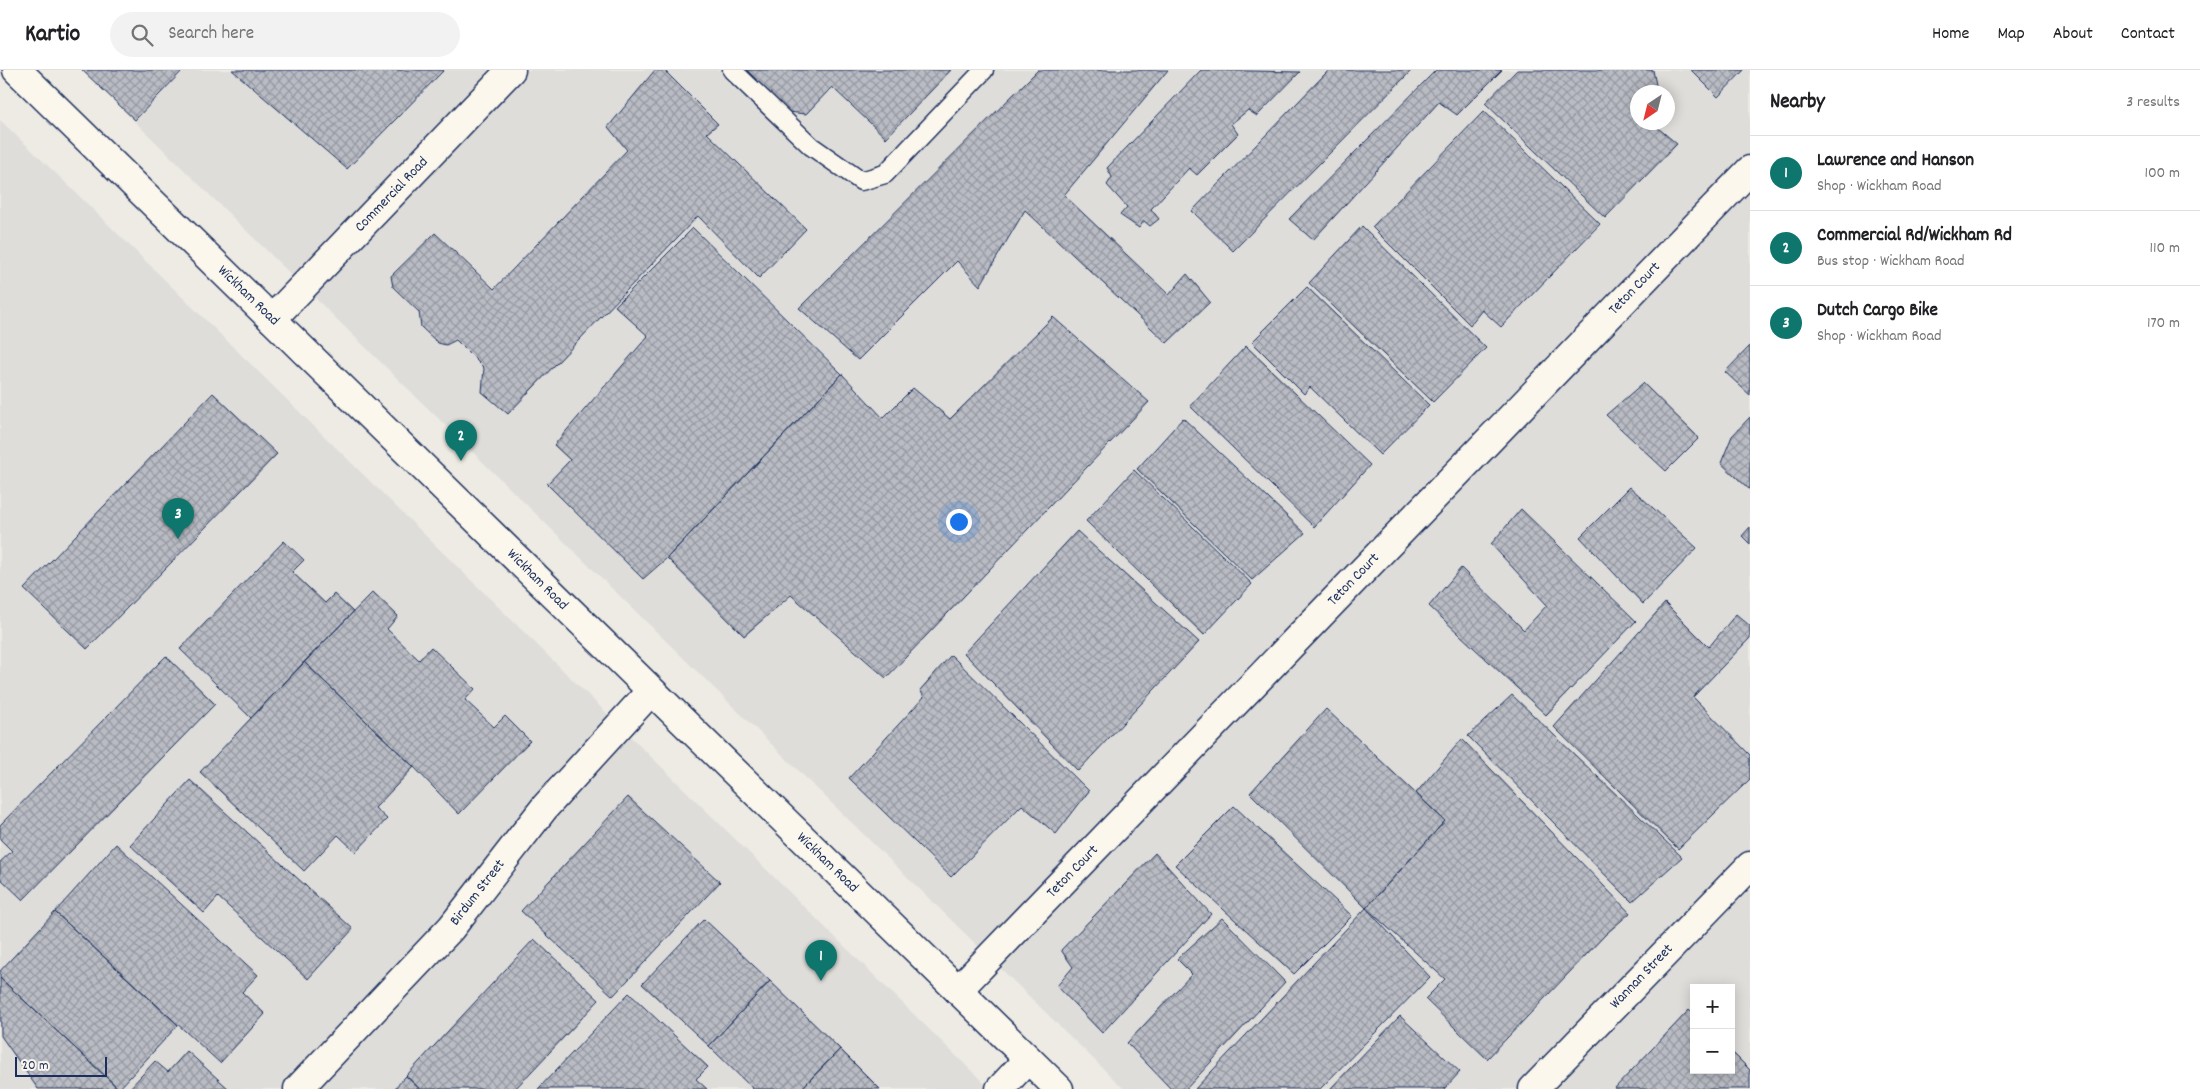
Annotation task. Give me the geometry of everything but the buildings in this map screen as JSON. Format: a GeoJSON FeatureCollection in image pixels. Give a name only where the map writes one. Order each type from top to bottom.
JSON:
{"type":"FeatureCollection","features":[{"type":"Feature","properties":{"kind":"street","name":"Wickham Road"},"geometry":{"type":"LineString","coordinates":[[17,70],[650,692],[1059,1089]]}},
{"type":"Feature","properties":{"kind":"street","name":"Commercial Road"},"geometry":{"type":"LineString","coordinates":[[272,319],[511,70]]}},
{"type":"Feature","properties":{"kind":"street","name":"Teton Court"},"geometry":{"type":"LineString","coordinates":[[958,990],[1750,170]]}},
{"type":"Feature","properties":{"kind":"street","name":"Birdum Street"},"geometry":{"type":"LineString","coordinates":[[298,1089],[451,928],[545,806],[650,692]]}},
{"type":"Feature","properties":{"kind":"street","name":"Wannan Street"},"geometry":{"type":"LineString","coordinates":[[1533,1089],[1750,866]]}},
{"type":"Feature","properties":{"kind":"street"},"geometry":{"type":"LineString","coordinates":[[1000,1089],[1028,1059]]}},
{"type":"Feature","properties":{"kind":"lane"},"geometry":{"type":"LineString","coordinates":[[732,70],[812,146],[861,181],[885,174],[984,70]]}},
{"type":"Feature","properties":{"kind":"shaded area"},"geometry":{"type":"Polygon","coordinates":[[[82,70],[1750,70],[1750,1089],[1124,1089],[82,70]]]}},
{"type":"Feature","properties":{"kind":"shaded area"},"geometry":{"type":"Polygon","coordinates":[[[0,120],[69,186],[990,1089],[0,1089],[0,120]]]}},
{"type":"Feature","properties":{"kind":"place","name":"Commercial Rd/Wickham Rd"},"geometry":{"type":"Point","coordinates":[461,461]}},
{"type":"Feature","properties":{"kind":"place","name":"Dutch Cargo Bike"},"geometry":{"type":"Point","coordinates":[178,539]}},
{"type":"Feature","properties":{"kind":"place","name":"Lawrence and Hanson"},"geometry":{"type":"Point","coordinates":[821,981]}}]}
